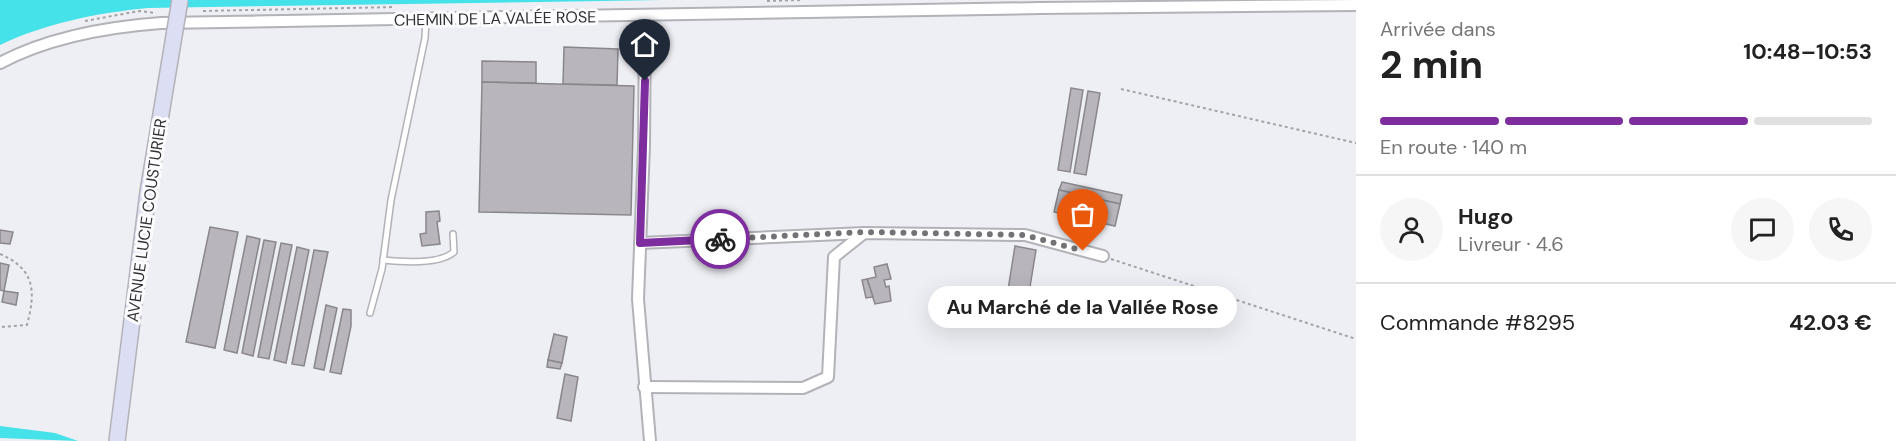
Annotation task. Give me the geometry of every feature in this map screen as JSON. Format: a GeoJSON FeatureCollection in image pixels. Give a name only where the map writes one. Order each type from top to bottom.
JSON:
{"type":"FeatureCollection","features":[{"type":"Feature","properties":{"kind":"main road","name":"AVENUE LUCIE COUSTURIER"},"geometry":{"type":"LineString","coordinates":[[117,441],[148,192],[180,0]]}},
{"type":"Feature","properties":{"kind":"street","name":"CHEMIN DE LA VALÉE ROSE"},"geometry":{"type":"LineString","coordinates":[[0,63],[60,39],[131,25],[1040,8],[1356,5]]}},
{"type":"Feature","properties":{"kind":"street"},"geometry":{"type":"LineString","coordinates":[[645,16],[644,146],[638,299],[650,441]]}},
{"type":"Feature","properties":{"kind":"street"},"geometry":{"type":"LineString","coordinates":[[640,243],[864,232],[1025,235],[1103,256]]}},
{"type":"Feature","properties":{"kind":"street"},"geometry":{"type":"LineString","coordinates":[[644,387],[803,388],[828,376],[834,256],[864,232]]}},
{"type":"Feature","properties":{"kind":"lane"},"geometry":{"type":"LineString","coordinates":[[370,313],[383,260],[391,200],[425,38],[426,19]]}},
{"type":"Feature","properties":{"kind":"lane"},"geometry":{"type":"LineString","coordinates":[[383,260],[416,260],[447,256],[454,252],[453,234]]}},
{"type":"Feature","properties":{"kind":"path"},"geometry":{"type":"LineString","coordinates":[[1121,89],[1356,143]]}},
{"type":"Feature","properties":{"kind":"path"},"geometry":{"type":"LineString","coordinates":[[0,254],[17,261],[33,284],[32,306],[27,325],[0,327]]}},
{"type":"Feature","properties":{"kind":"path"},"geometry":{"type":"LineString","coordinates":[[1103,256],[1356,339]]}},
{"type":"Feature","properties":{"kind":"water"},"geometry":{"type":"Polygon","coordinates":[[[0,0],[663,0],[148,8],[72,20],[17,37],[0,45],[0,0]]]}},
{"type":"Feature","properties":{"kind":"water"},"geometry":{"type":"Polygon","coordinates":[[[0,426],[55,433],[78,441],[0,438],[0,426]]]}},
{"type":"Feature","properties":{"kind":"building"},"geometry":{"type":"Polygon","coordinates":[[[564,47],[618,49],[617,85],[563,84],[564,47]]]}},
{"type":"Feature","properties":{"kind":"building"},"geometry":{"type":"Polygon","coordinates":[[[482,61],[536,62],[536,83],[482,82],[482,61]]]}},
{"type":"Feature","properties":{"kind":"building"},"geometry":{"type":"Polygon","coordinates":[[[482,82],[634,86],[631,215],[479,212],[482,82]]]}},
{"type":"Feature","properties":{"kind":"building"},"geometry":{"type":"Polygon","coordinates":[[[1071,88],[1083,90],[1070,172],[1058,170],[1071,88]]]}},
{"type":"Feature","properties":{"kind":"building"},"geometry":{"type":"Polygon","coordinates":[[[1088,91],[1100,93],[1086,175],[1074,173],[1088,91]]]}},
{"type":"Feature","properties":{"kind":"building"},"geometry":{"type":"Polygon","coordinates":[[[1062,182],[1122,195],[1120,204],[1059,190],[1062,182]]]}},
{"type":"Feature","properties":{"kind":"building"},"geometry":{"type":"Polygon","coordinates":[[[1059,190],[1120,204],[1115,226],[1054,212],[1059,190]]]}},
{"type":"Feature","properties":{"kind":"building"},"geometry":{"type":"Polygon","coordinates":[[[439,211],[440,221],[437,222],[440,244],[422,246],[420,234],[426,233],[426,212],[439,211]]]}},
{"type":"Feature","properties":{"kind":"building"},"geometry":{"type":"Polygon","coordinates":[[[210,227],[238,232],[215,348],[186,342],[210,227]]]}},
{"type":"Feature","properties":{"kind":"building"},"geometry":{"type":"Polygon","coordinates":[[[0,230],[13,232],[10,244],[0,243],[0,230]]]}},
{"type":"Feature","properties":{"kind":"building"},"geometry":{"type":"Polygon","coordinates":[[[247,236],[260,239],[237,353],[224,350],[247,236]]]}},
{"type":"Feature","properties":{"kind":"building"},"geometry":{"type":"Polygon","coordinates":[[[264,240],[276,242],[253,356],[242,353],[264,240]]]}},
{"type":"Feature","properties":{"kind":"building"},"geometry":{"type":"Polygon","coordinates":[[[281,243],[292,245],[269,359],[258,357],[281,243]]]}},
{"type":"Feature","properties":{"kind":"building"},"geometry":{"type":"Polygon","coordinates":[[[1015,246],[1036,250],[1028,299],[1007,296],[1015,246]]]}},
{"type":"Feature","properties":{"kind":"building"},"geometry":{"type":"Polygon","coordinates":[[[297,247],[309,250],[286,363],[274,360],[297,247]]]}},
{"type":"Feature","properties":{"kind":"building"},"geometry":{"type":"Polygon","coordinates":[[[314,250],[328,252],[304,366],[292,364],[314,250]]]}},
{"type":"Feature","properties":{"kind":"building"},"geometry":{"type":"Polygon","coordinates":[[[0,263],[9,265],[4,291],[0,290],[0,263]]]}},
{"type":"Feature","properties":{"kind":"building"},"geometry":{"type":"Polygon","coordinates":[[[887,264],[891,279],[884,280],[886,287],[889,286],[891,301],[875,304],[867,279],[876,277],[874,267],[887,264]]]}},
{"type":"Feature","properties":{"kind":"building"},"geometry":{"type":"Polygon","coordinates":[[[867,279],[873,297],[866,298],[862,280],[867,279]]]}},
{"type":"Feature","properties":{"kind":"building"},"geometry":{"type":"Polygon","coordinates":[[[4,291],[18,293],[16,305],[2,302],[4,291]]]}},
{"type":"Feature","properties":{"kind":"building"},"geometry":{"type":"Polygon","coordinates":[[[326,305],[337,308],[324,370],[314,368],[326,305]]]}},
{"type":"Feature","properties":{"kind":"building"},"geometry":{"type":"Polygon","coordinates":[[[343,309],[351,310],[351,326],[341,374],[330,372],[343,309]]]}},
{"type":"Feature","properties":{"kind":"building"},"geometry":{"type":"Polygon","coordinates":[[[554,334],[567,337],[562,363],[548,360],[554,334]]]}},
{"type":"Feature","properties":{"kind":"building"},"geometry":{"type":"Polygon","coordinates":[[[548,360],[562,363],[560,369],[547,367],[548,360]]]}},
{"type":"Feature","properties":{"kind":"building"},"geometry":{"type":"Polygon","coordinates":[[[565,374],[578,377],[571,421],[557,418],[565,374]]]}},
{"type":"Feature","properties":{"kind":"way so far"},"geometry":{"type":"LineString","coordinates":[[720,239],[864,232],[1025,235],[1083,251]]}},
{"type":"Feature","properties":{"kind":"place","name":"Au Marché de la Vallée Rose"},"geometry":{"type":"Point","coordinates":[1083,251]}},
{"type":"Feature","properties":{"kind":"route"},"geometry":{"type":"LineString","coordinates":[[645,81],[640,243],[720,239]]}}]}
